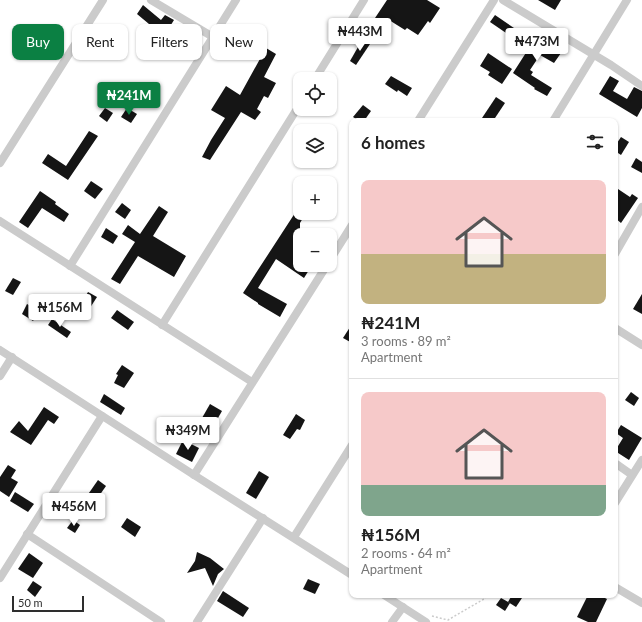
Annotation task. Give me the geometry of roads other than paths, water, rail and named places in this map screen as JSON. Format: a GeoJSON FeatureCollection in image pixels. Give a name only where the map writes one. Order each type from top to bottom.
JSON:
{"type":"FeatureCollection","features":[{"type":"Feature","properties":{"kind":"street"},"geometry":{"type":"LineString","coordinates":[[0,163],[103,0]]}},
{"type":"Feature","properties":{"kind":"street"},"geometry":{"type":"LineString","coordinates":[[151,0],[210,35]]}},
{"type":"Feature","properties":{"kind":"street"},"geometry":{"type":"LineString","coordinates":[[221,24],[236,0]]}},
{"type":"Feature","properties":{"kind":"street"},"geometry":{"type":"LineString","coordinates":[[319,72],[364,0]]}},
{"type":"Feature","properties":{"kind":"street"},"geometry":{"type":"LineString","coordinates":[[420,118],[494,0]]}},
{"type":"Feature","properties":{"kind":"street"},"geometry":{"type":"LineString","coordinates":[[503,0],[642,86]]}},
{"type":"Feature","properties":{"kind":"street"},"geometry":{"type":"LineString","coordinates":[[555,118],[627,0]]}},
{"type":"Feature","properties":{"kind":"street"},"geometry":{"type":"LineString","coordinates":[[70,266],[210,42]]}},
{"type":"Feature","properties":{"kind":"street"},"geometry":{"type":"LineString","coordinates":[[162,325],[293,115]]}},
{"type":"Feature","properties":{"kind":"street"},"geometry":{"type":"LineString","coordinates":[[618,249],[642,207]]}},
{"type":"Feature","properties":{"kind":"street"},"geometry":{"type":"LineString","coordinates":[[0,221],[252,382]]}},
{"type":"Feature","properties":{"kind":"street"},"geometry":{"type":"LineString","coordinates":[[337,249],[349,230]]}},
{"type":"Feature","properties":{"kind":"street"},"geometry":{"type":"LineString","coordinates":[[194,475],[323,272]]}},
{"type":"Feature","properties":{"kind":"street"},"geometry":{"type":"LineString","coordinates":[[618,330],[642,345]]}},
{"type":"Feature","properties":{"kind":"street"},"geometry":{"type":"LineString","coordinates":[[0,350],[349,573]]}},
{"type":"Feature","properties":{"kind":"street"},"geometry":{"type":"LineString","coordinates":[[0,376],[12,357]]}},
{"type":"Feature","properties":{"kind":"street"},"geometry":{"type":"LineString","coordinates":[[0,578],[102,416]]}},
{"type":"Feature","properties":{"kind":"street"},"geometry":{"type":"LineString","coordinates":[[294,537],[349,450]]}},
{"type":"Feature","properties":{"kind":"street"},"geometry":{"type":"LineString","coordinates":[[618,498],[642,460]]}},
{"type":"Feature","properties":{"kind":"street"},"geometry":{"type":"LineString","coordinates":[[618,465],[632,475]]}},
{"type":"Feature","properties":{"kind":"street"},"geometry":{"type":"LineString","coordinates":[[197,622],[263,518]]}},
{"type":"Feature","properties":{"kind":"street"},"geometry":{"type":"LineString","coordinates":[[27,534],[161,622]]}},
{"type":"Feature","properties":{"kind":"street"},"geometry":{"type":"LineString","coordinates":[[618,589],[642,603]]}},
{"type":"Feature","properties":{"kind":"street"},"geometry":{"type":"LineString","coordinates":[[389,598],[426,618]]}},
{"type":"Feature","properties":{"kind":"street"},"geometry":{"type":"LineString","coordinates":[[392,622],[403,607]]}}]}
